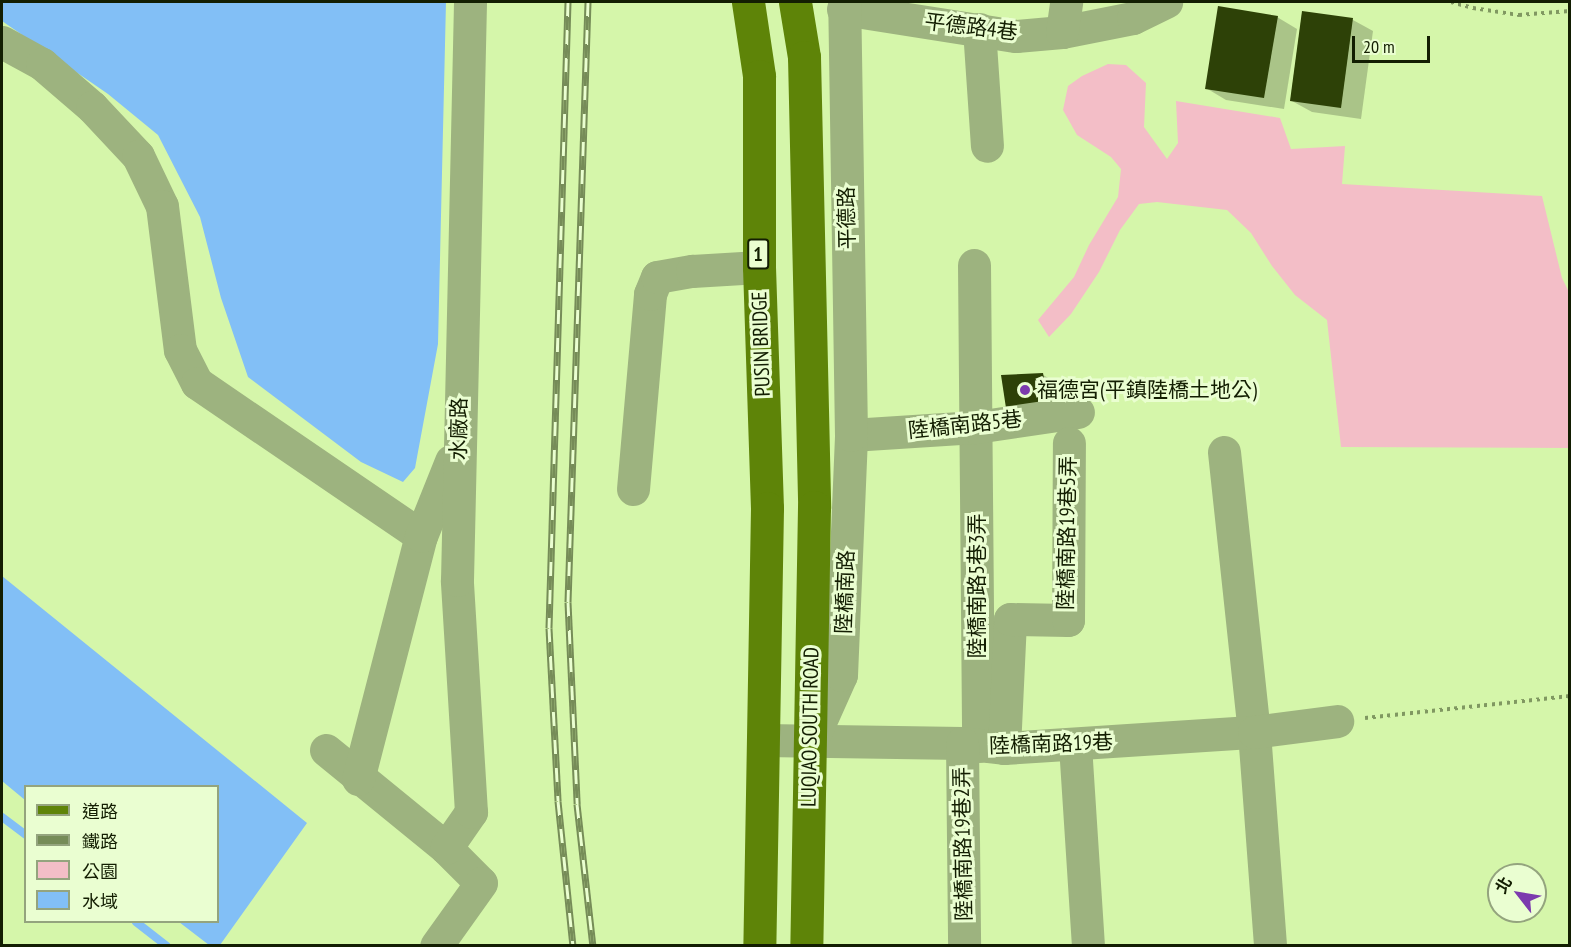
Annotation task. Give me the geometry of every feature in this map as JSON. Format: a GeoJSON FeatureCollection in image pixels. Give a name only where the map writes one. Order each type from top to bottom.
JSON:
{"type":"FeatureCollection","features":[{"type":"Feature","properties":{"kind":"main road","name":"PUSIN BRIDGE"},"geometry":{"type":"LineString","coordinates":[[748,2],[759,76],[759,267],[767,507],[764,740]]}},
{"type":"Feature","properties":{"kind":"main road","name":"LUQIAO SOUTH ROAD"},"geometry":{"type":"LineString","coordinates":[[795,2],[804,57],[814,507],[806,945]]}},
{"type":"Feature","properties":{"kind":"main road","name":"1"},"geometry":{"type":"LineString","coordinates":[[759,945],[764,740]]}},
{"type":"Feature","properties":{"kind":"street","name":"水廠路"},"geometry":{"type":"LineString","coordinates":[[446,848],[471,812],[457,580],[458,442],[470,2]]}},
{"type":"Feature","properties":{"kind":"street","name":"平德路4巷"},"geometry":{"type":"LineString","coordinates":[[843,4],[963,19],[1016,36],[1064,17],[1133,18],[1166,2]]}},
{"type":"Feature","properties":{"kind":"street","name":"平德路"},"geometry":{"type":"LineString","coordinates":[[843,4],[851,435]]}},
{"type":"Feature","properties":{"kind":"street"},"geometry":{"type":"LineString","coordinates":[[963,19],[987,146]]}},
{"type":"Feature","properties":{"kind":"street"},"geometry":{"type":"LineString","coordinates":[[2,42],[42,64],[92,107],[138,156],[162,206],[180,350],[197,383],[421,536]]}},
{"type":"Feature","properties":{"kind":"street","name":"陸橋南路5巷3弄"},"geometry":{"type":"LineString","coordinates":[[974,265],[981,746]]}},
{"type":"Feature","properties":{"kind":"street"},"geometry":{"type":"LineString","coordinates":[[633,489],[650,294],[657,277],[692,271],[759,267]]}},
{"type":"Feature","properties":{"kind":"street","name":"陸橋南路5巷"},"geometry":{"type":"LineString","coordinates":[[851,435],[976,427],[1073,427]]}},
{"type":"Feature","properties":{"kind":"street","name":"陸橋南路19巷5弄"},"geometry":{"type":"LineString","coordinates":[[981,746],[1010,619],[1068,620],[1073,427]]}},
{"type":"Feature","properties":{"kind":"street","name":"陸橋南路"},"geometry":{"type":"LineString","coordinates":[[810,742],[841,675],[851,435]]}},
{"type":"Feature","properties":{"kind":"street"},"geometry":{"type":"LineString","coordinates":[[358,779],[421,536],[458,442]]}},
{"type":"Feature","properties":{"kind":"street"},"geometry":{"type":"LineString","coordinates":[[1224,452],[1254,732],[1270,945]]}},
{"type":"Feature","properties":{"kind":"street","name":"陸橋南路19巷"},"geometry":{"type":"LineString","coordinates":[[764,740],[981,746],[1075,745],[1254,732],[1337,721]]}},
{"type":"Feature","properties":{"kind":"street"},"geometry":{"type":"LineString","coordinates":[[1075,745],[1088,945]]}},
{"type":"Feature","properties":{"kind":"street","name":"陸橋南路19巷2弄"},"geometry":{"type":"LineString","coordinates":[[964,945],[981,746]]}},
{"type":"Feature","properties":{"kind":"street"},"geometry":{"type":"LineString","coordinates":[[326,750],[358,779],[446,848],[482,883],[436,945]]}},
{"type":"Feature","properties":{"kind":"path"},"geometry":{"type":"LineString","coordinates":[[1451,2],[1473,8],[1520,15],[1569,11]]}},
{"type":"Feature","properties":{"kind":"path"},"geometry":{"type":"LineString","coordinates":[[1337,721],[1569,696]]}},
{"type":"Feature","properties":{"kind":"green space"},"geometry":{"type":"Polygon","coordinates":[[[1108,64],[1126,65],[1146,83],[1144,127],[1167,159],[1178,143],[1176,101],[1280,118],[1291,149],[1345,146],[1342,184],[1542,196],[1562,278],[1569,292],[1569,448],[1341,447],[1327,320],[1295,295],[1272,266],[1251,233],[1227,210],[1157,202],[1139,204],[1120,230],[1099,272],[1071,314],[1049,337],[1038,320],[1074,277],[1089,245],[1118,197],[1121,169],[1111,157],[1077,135],[1063,110],[1068,86],[1082,76],[1108,64]]]}},
{"type":"Feature","properties":{"kind":"water"},"geometry":{"type":"Polygon","coordinates":[[[2,2],[446,2],[438,344],[415,468],[403,482],[361,462],[248,377],[221,298],[200,217],[158,135],[108,94],[2,21],[2,2]]]}},
{"type":"Feature","properties":{"kind":"water"},"geometry":{"type":"Polygon","coordinates":[[[2,576],[307,823],[220,945],[209,945],[180,923],[219,923],[219,785],[24,785],[24,799],[2,781],[2,576]]]}},
{"type":"Feature","properties":{"kind":"building"},"geometry":{"type":"Polygon","coordinates":[[[1218,6],[1278,16],[1264,98],[1205,89],[1218,6]]]}},
{"type":"Feature","properties":{"kind":"building"},"geometry":{"type":"Polygon","coordinates":[[[1302,11],[1353,18],[1341,108],[1290,101],[1302,11]]]}},
{"type":"Feature","properties":{"kind":"building","name":"福德宮(平鎮陸橋土地公)"},"geometry":{"type":"Polygon","coordinates":[[[1043,373],[1049,405],[1006,408],[1001,375],[1043,373]]]}},
{"type":"Feature","properties":{"kind":"waterway"},"geometry":{"type":"LineString","coordinates":[[2,817],[24,834]]}},
{"type":"Feature","properties":{"kind":"waterway"},"geometry":{"type":"LineString","coordinates":[[137,923],[167,946]]}},
{"type":"Feature","properties":{"kind":"railway"},"geometry":{"type":"LineString","coordinates":[[568,2],[549,628],[558,801],[573,946]]}},
{"type":"Feature","properties":{"kind":"railway"},"geometry":{"type":"LineString","coordinates":[[588,2],[568,602],[577,804],[593,946]]}},
{"type":"Feature","properties":{"kind":"place","name":"福德宮(平鎮陸橋土地公)"},"geometry":{"type":"Point","coordinates":[1025,390]}}]}
